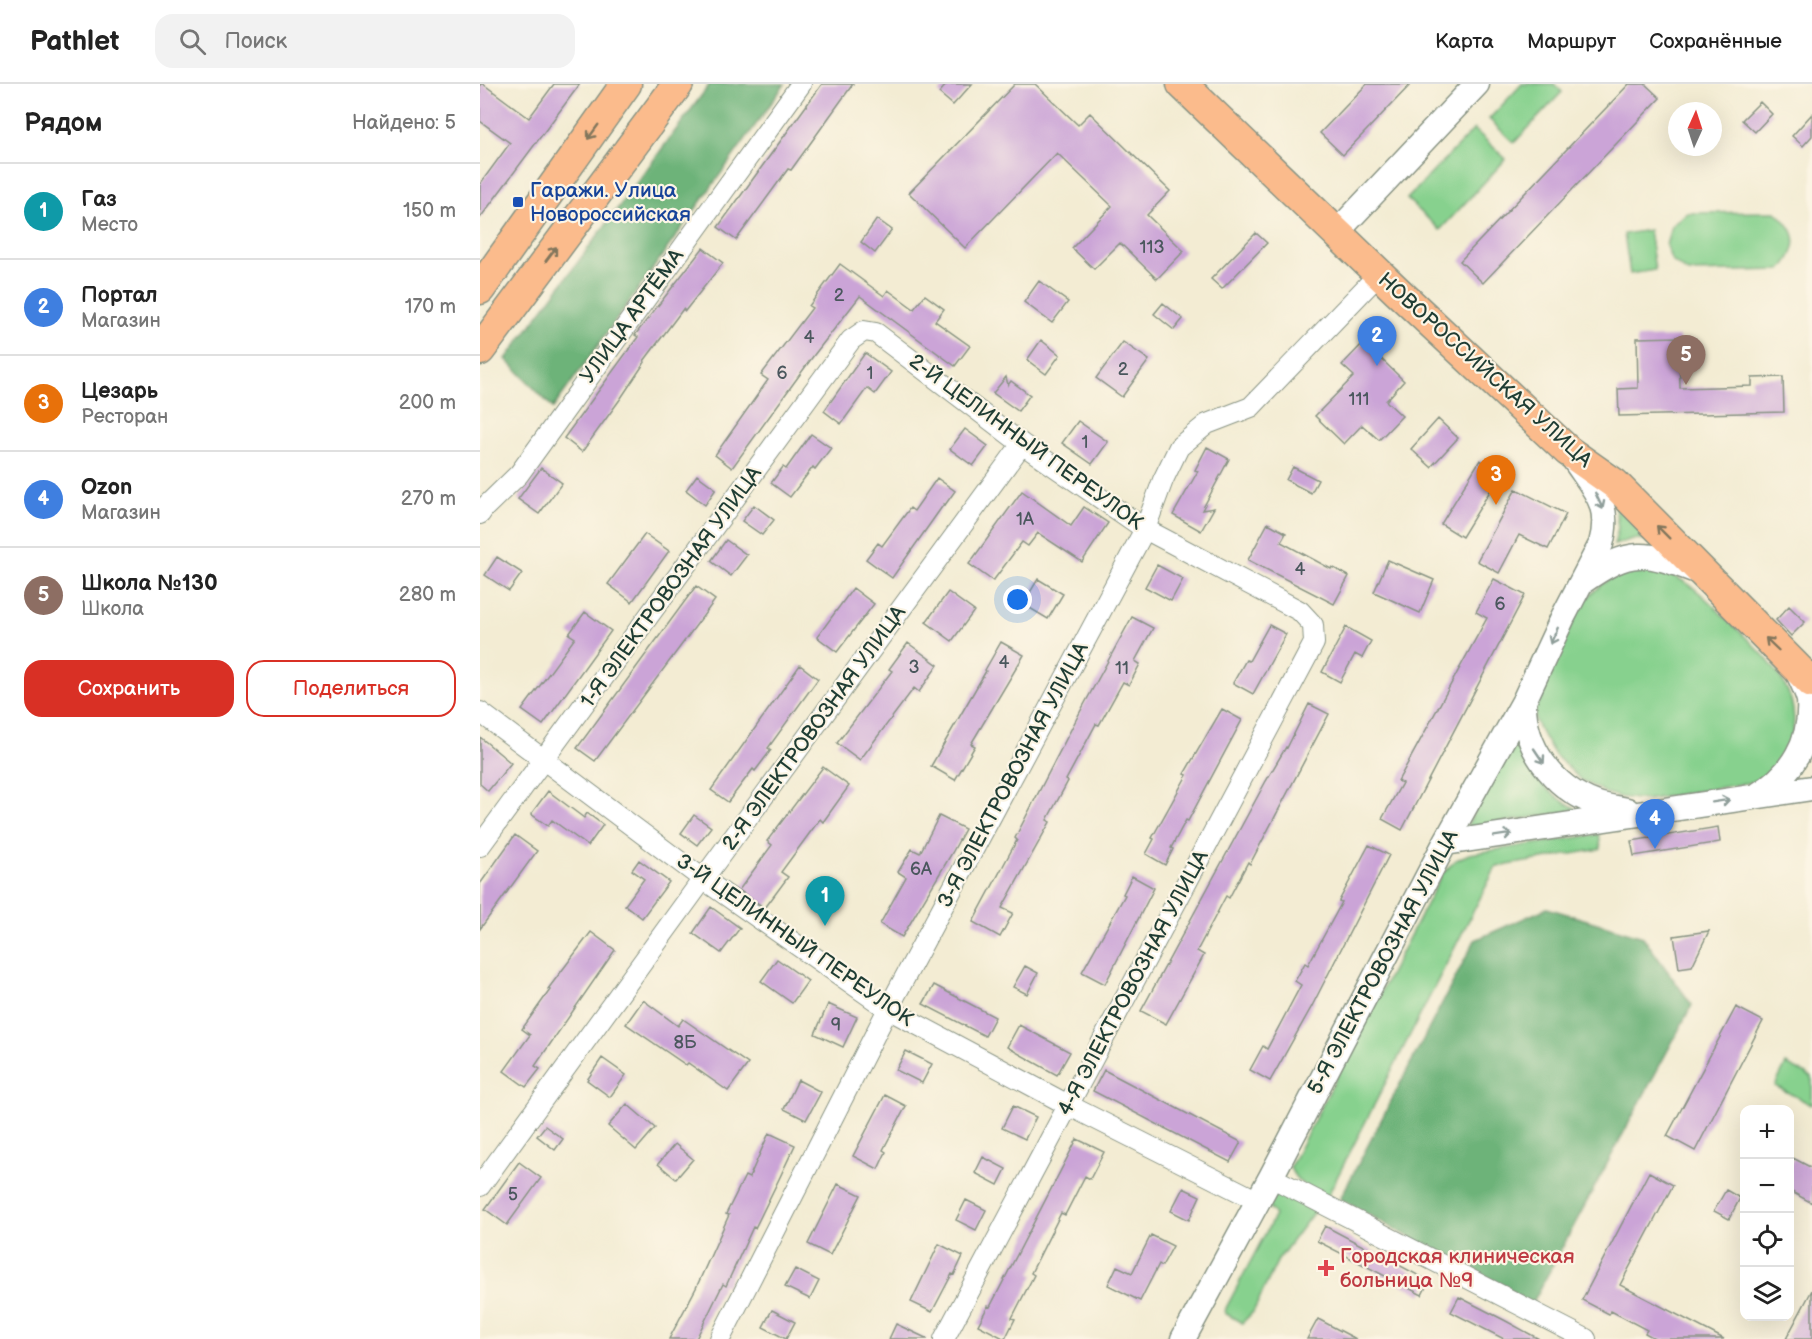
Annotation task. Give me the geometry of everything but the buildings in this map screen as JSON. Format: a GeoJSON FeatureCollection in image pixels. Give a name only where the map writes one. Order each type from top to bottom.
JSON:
{"type":"FeatureCollection","features":[{"type":"Feature","properties":{"kind":"main road"},"geometry":{"type":"LineString","coordinates":[[480,289],[626,84]]}},
{"type":"Feature","properties":{"kind":"main road"},"geometry":{"type":"LineString","coordinates":[[480,350],[678,84]]}},
{"type":"Feature","properties":{"kind":"main road","name":"НОВОРОССИЙСКАЯ УЛИЦА"},"geometry":{"type":"LineString","coordinates":[[1182,84],[1379,274],[1568,451],[1615,484],[1804,675]]}},
{"type":"Feature","properties":{"kind":"street","name":"УЛИЦА АРТЁМА"},"geometry":{"type":"LineString","coordinates":[[480,514],[519,474],[801,84]]}},
{"type":"Feature","properties":{"kind":"street"},"geometry":{"type":"LineString","coordinates":[[1336,232],[1477,84]]}},
{"type":"Feature","properties":{"kind":"street","name":"3-Я ЭЛЕКТРОВОЗНАЯ УЛИЦА"},"geometry":{"type":"LineString","coordinates":[[720,1339],[888,1010],[1145,529],[1163,480],[1179,447],[1207,424],[1251,407],[1379,274]]}},
{"type":"Feature","properties":{"kind":"street","name":"2-Й ЦЕЛИННЫЙ ПЕРЕУЛОК"},"geometry":{"type":"LineString","coordinates":[[864,331],[876,333],[1022,444],[1145,529],[1300,611],[1313,625]]}},
{"type":"Feature","properties":{"kind":"street","name":"1-Я ЭЛЕКТРОВОЗНАЯ УЛИЦА"},"geometry":{"type":"LineString","coordinates":[[480,846],[851,340],[864,331]]}},
{"type":"Feature","properties":{"kind":"street","name":"2-Я ЭЛЕКТРОВОЗНАЯ УЛИЦА"},"geometry":{"type":"LineString","coordinates":[[480,1186],[1022,444]]}},
{"type":"Feature","properties":{"kind":"street","name":"5-Я ЭЛЕКТРОВОЗНАЯ УЛИЦА"},"geometry":{"type":"LineString","coordinates":[[1183,1339],[1271,1177],[1445,843],[1524,701],[1600,544],[1605,515],[1600,498],[1568,451]]}},
{"type":"Feature","properties":{"kind":"street"},"geometry":{"type":"LineString","coordinates":[[1580,583],[1612,562],[1640,555],[1659,557],[1705,574]]}},
{"type":"Feature","properties":{"kind":"street","name":"4-Я ЭЛЕКТРОВОЗНАЯ УЛИЦА"},"geometry":{"type":"LineString","coordinates":[[944,1339],[1314,643],[1313,625]]}},
{"type":"Feature","properties":{"kind":"street"},"geometry":{"type":"LineString","coordinates":[[1757,795],[1776,784],[1796,763],[1808,736],[1810,711],[1804,675]]}},
{"type":"Feature","properties":{"kind":"street"},"geometry":{"type":"LineString","coordinates":[[1524,701],[1525,724],[1533,747],[1540,759],[1560,781],[1576,793],[1596,803],[1647,813]]}},
{"type":"Feature","properties":{"kind":"street","name":"3-Й ЦЕЛИННЫЙ ПЕРЕУЛОК"},"geometry":{"type":"LineString","coordinates":[[480,712],[703,879],[888,1010],[1068,1105],[1258,1201]]}},
{"type":"Feature","properties":{"kind":"street"},"geometry":{"type":"LineString","coordinates":[[1445,843],[1812,788]]}},
{"type":"Feature","properties":{"kind":"street"},"geometry":{"type":"LineString","coordinates":[[1271,1177],[1586,1339]]}},
{"type":"Feature","properties":{"kind":"green space"},"geometry":{"type":"Polygon","coordinates":[[[710,84],[785,84],[553,408],[506,359],[710,84]]]}},
{"type":"Feature","properties":{"kind":"green space"},"geometry":{"type":"Polygon","coordinates":[[[1522,84],[1554,84],[1562,92],[1514,143],[1489,119],[1522,84]]]}},
{"type":"Feature","properties":{"kind":"green space"},"geometry":{"type":"Polygon","coordinates":[[[1474,129],[1506,159],[1440,230],[1407,199],[1474,129]]]}},
{"type":"Feature","properties":{"kind":"green space"},"geometry":{"type":"Polygon","coordinates":[[[1776,212],[1789,226],[1795,240],[1792,254],[1781,270],[1688,272],[1672,261],[1666,246],[1671,226],[1687,213],[1776,212]]]}},
{"type":"Feature","properties":{"kind":"green space"},"geometry":{"type":"Polygon","coordinates":[[[1649,230],[1655,270],[1630,274],[1624,234],[1649,230]]]}},
{"type":"Feature","properties":{"kind":"green space"},"geometry":{"type":"Polygon","coordinates":[[[1614,497],[1658,540],[1632,539],[1614,545],[1618,528],[1614,497]]]}},
{"type":"Feature","properties":{"kind":"green space"},"geometry":{"type":"Polygon","coordinates":[[[1644,569],[1659,571],[1684,581],[1694,588],[1761,652],[1783,682],[1794,715],[1793,733],[1783,757],[1772,770],[1758,780],[1646,800],[1619,797],[1581,780],[1555,755],[1539,729],[1535,720],[1536,694],[1584,601],[1613,577],[1644,569]]]}},
{"type":"Feature","properties":{"kind":"green space"},"geometry":{"type":"Polygon","coordinates":[[[1514,736],[1524,759],[1538,780],[1557,797],[1578,810],[1466,828],[1514,736]]]}},
{"type":"Feature","properties":{"kind":"green space"},"geometry":{"type":"Polygon","coordinates":[[[1599,834],[1601,849],[1496,867],[1327,1197],[1300,1182],[1290,1167],[1442,874],[1456,860],[1469,854],[1599,834]]]}},
{"type":"Feature","properties":{"kind":"green space"},"geometry":{"type":"Polygon","coordinates":[[[1547,908],[1643,937],[1692,1005],[1532,1304],[1340,1199],[1475,940],[1547,908]]]}},
{"type":"Feature","properties":{"kind":"green space"},"geometry":{"type":"Polygon","coordinates":[[[1786,1064],[1812,1077],[1812,1105],[1775,1086],[1786,1064]]]}},
{"type":"Feature","properties":{"kind":"green space"},"geometry":{"type":"Polygon","coordinates":[[[1281,1194],[1293,1197],[1316,1209],[1278,1260],[1253,1312],[1242,1323],[1225,1313],[1226,1308],[1275,1215],[1267,1205],[1274,1196],[1281,1194]]]}},
{"type":"Feature","properties":{"kind":"place","name":"Гаражи. Улица Новороссийская"},"geometry":{"type":"Point","coordinates":[518,202]}},
{"type":"Feature","properties":{"kind":"place","name":"Портал"},"geometry":{"type":"Point","coordinates":[1377,366]}},
{"type":"Feature","properties":{"kind":"place","name":"Школа №130"},"geometry":{"type":"Point","coordinates":[1686,385]}},
{"type":"Feature","properties":{"kind":"place","name":"Цезарь"},"geometry":{"type":"Point","coordinates":[1496,505]}},
{"type":"Feature","properties":{"kind":"place","name":"Ozon"},"geometry":{"type":"Point","coordinates":[1655,849]}},
{"type":"Feature","properties":{"kind":"place","name":"Газ"},"geometry":{"type":"Point","coordinates":[825,926]}},
{"type":"Feature","properties":{"kind":"place","name":"Городская клиническая больница №9"},"geometry":{"type":"Point","coordinates":[1326,1268]}}]}
